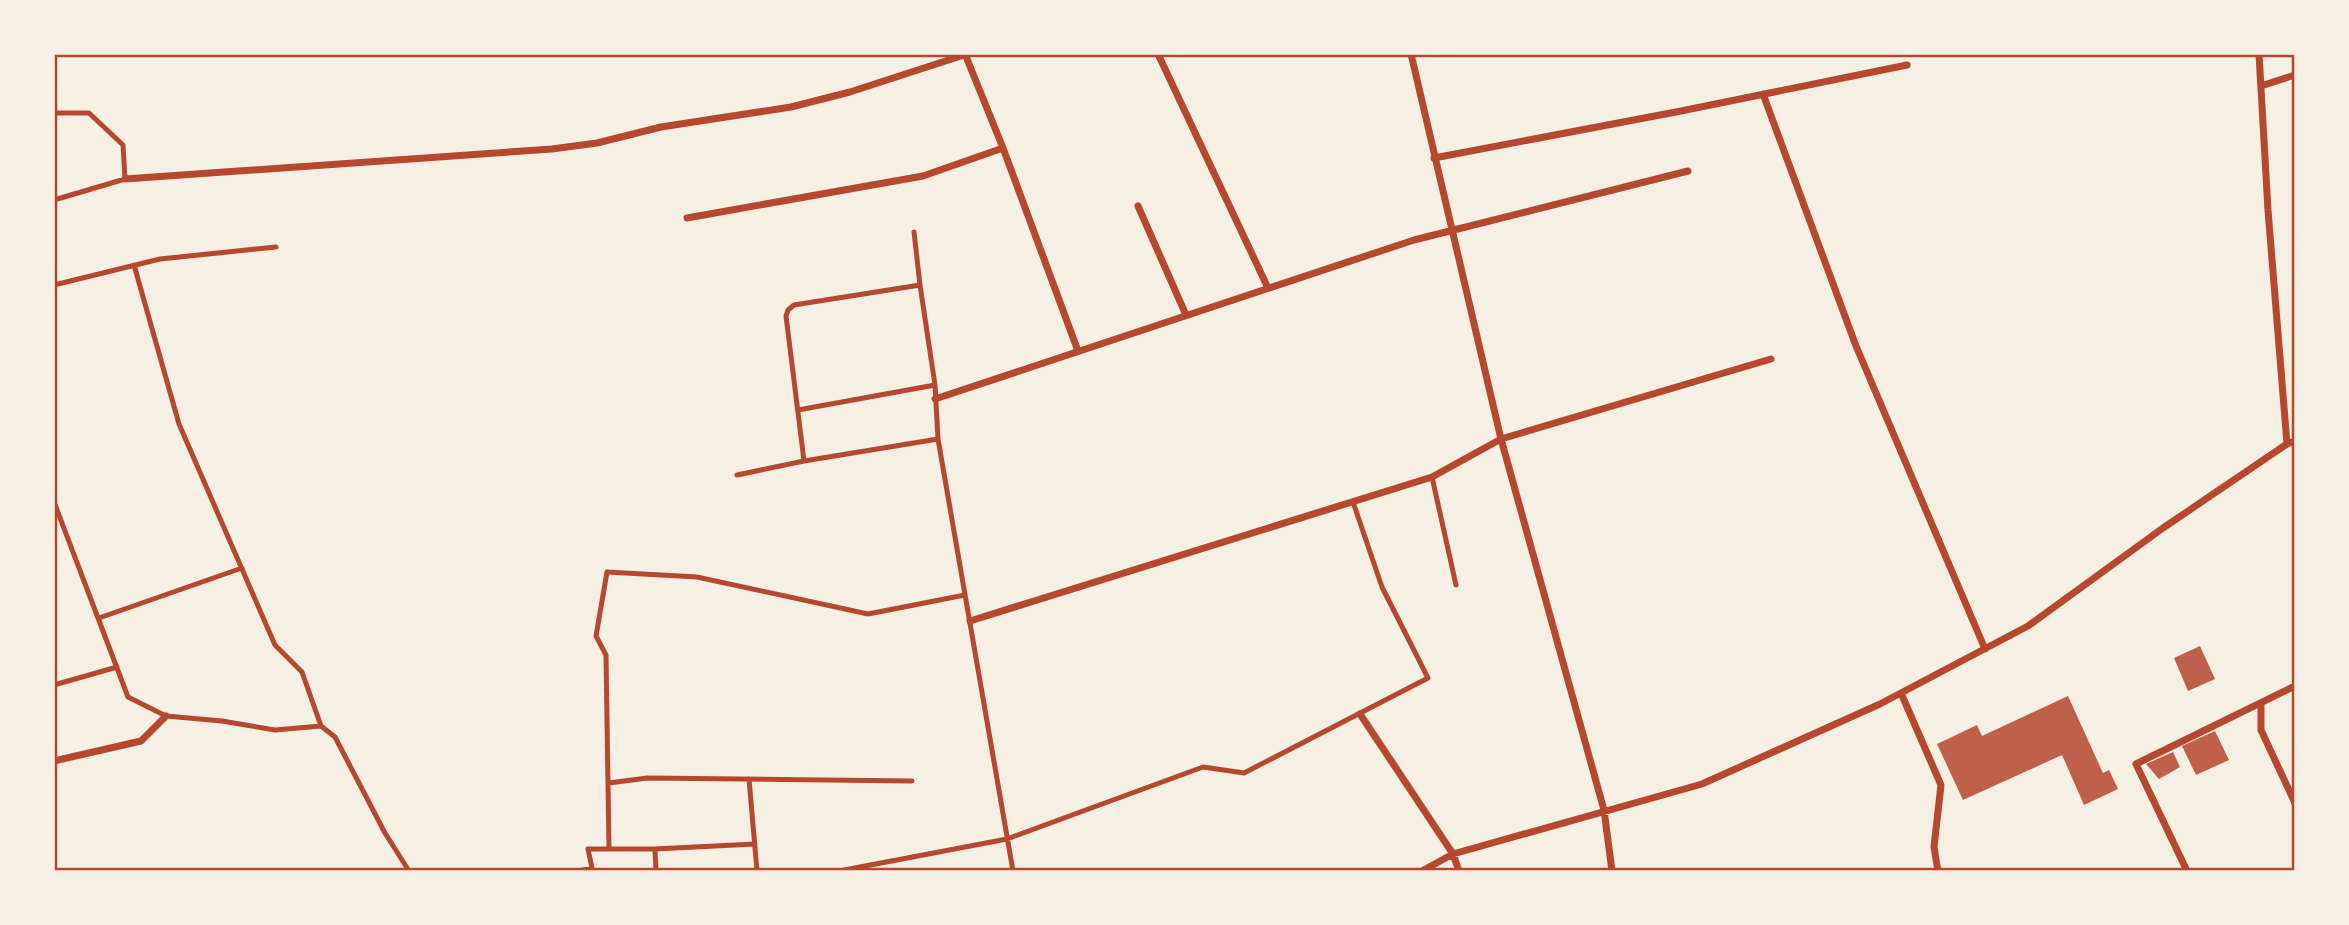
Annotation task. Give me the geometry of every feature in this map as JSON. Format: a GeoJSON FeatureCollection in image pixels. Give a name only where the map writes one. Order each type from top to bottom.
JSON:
{"type":"FeatureCollection","features":[{"type":"Feature","properties":{"kind":"street"},"geometry":{"type":"LineString","coordinates":[[1158,54],[1268,288]]}},
{"type":"Feature","properties":{"kind":"street"},"geometry":{"type":"LineString","coordinates":[[1411,54],[1500,439],[1604,810],[1612,871]]}},
{"type":"Feature","properties":{"kind":"street"},"geometry":{"type":"LineString","coordinates":[[1422,871],[1453,854],[1702,784],[1880,704],[2028,626],[2163,528],[2291,442],[2268,210],[2259,54]]}},
{"type":"Feature","properties":{"kind":"street"},"geometry":{"type":"LineString","coordinates":[[125,179],[597,144],[662,127],[791,107],[850,92],[966,55],[1077,351]]}},
{"type":"Feature","properties":{"kind":"street"},"geometry":{"type":"LineString","coordinates":[[1434,158],[1907,65]]}},
{"type":"Feature","properties":{"kind":"street"},"geometry":{"type":"LineString","coordinates":[[2261,86],[2295,75]]}},
{"type":"Feature","properties":{"kind":"street"},"geometry":{"type":"LineString","coordinates":[[1763,94],[1856,346],[1985,649]]}},
{"type":"Feature","properties":{"kind":"street"},"geometry":{"type":"LineString","coordinates":[[687,218],[923,176],[1003,148]]}},
{"type":"Feature","properties":{"kind":"street"},"geometry":{"type":"LineString","coordinates":[[935,399],[1414,240],[1688,171]]}},
{"type":"Feature","properties":{"kind":"street"},"geometry":{"type":"LineString","coordinates":[[1139,206],[1185,315]]}},
{"type":"Feature","properties":{"kind":"street"},"geometry":{"type":"LineString","coordinates":[[970,621],[1432,477],[1500,439],[1771,359]]}},
{"type":"Feature","properties":{"kind":"street"},"geometry":{"type":"LineString","coordinates":[[2187,871],[2136,764],[2295,686]]}},
{"type":"Feature","properties":{"kind":"street"},"geometry":{"type":"LineString","coordinates":[[1901,692],[1941,785],[1934,847],[1938,871]]}},
{"type":"Feature","properties":{"kind":"street"},"geometry":{"type":"LineString","coordinates":[[2261,704],[2261,730],[2295,803]]}},
{"type":"Feature","properties":{"kind":"street"},"geometry":{"type":"LineString","coordinates":[[1360,714],[1453,854],[1459,871]]}},
{"type":"Feature","properties":{"kind":"street"},"geometry":{"type":"LineString","coordinates":[[54,761],[141,741],[166,716]]}},
{"type":"Feature","properties":{"kind":"lane"},"geometry":{"type":"LineString","coordinates":[[54,113],[89,113],[123,145],[125,179],[54,200]]}},
{"type":"Feature","properties":{"kind":"lane"},"geometry":{"type":"LineString","coordinates":[[914,232],[935,385],[939,439],[1013,871]]}},
{"type":"Feature","properties":{"kind":"lane"},"geometry":{"type":"LineString","coordinates":[[54,285],[160,259],[276,247]]}},
{"type":"Feature","properties":{"kind":"lane"},"geometry":{"type":"LineString","coordinates":[[134,265],[179,424],[275,645],[302,672],[321,726],[335,737],[385,833],[409,871]]}},
{"type":"Feature","properties":{"kind":"lane"},"geometry":{"type":"LineString","coordinates":[[804,461],[786,316],[788,310],[794,305],[920,285]]}},
{"type":"Feature","properties":{"kind":"lane"},"geometry":{"type":"LineString","coordinates":[[798,410],[935,385]]}},
{"type":"Feature","properties":{"kind":"lane"},"geometry":{"type":"LineString","coordinates":[[737,475],[939,439]]}},
{"type":"Feature","properties":{"kind":"lane"},"geometry":{"type":"LineString","coordinates":[[1432,477],[1456,585]]}},
{"type":"Feature","properties":{"kind":"lane"},"geometry":{"type":"LineString","coordinates":[[54,502],[128,697],[166,716],[222,721],[275,730],[321,726]]}},
{"type":"Feature","properties":{"kind":"lane"},"geometry":{"type":"LineString","coordinates":[[839,871],[1007,839],[1203,767],[1244,773],[1428,678],[1382,587],[1353,502]]}},
{"type":"Feature","properties":{"kind":"lane"},"geometry":{"type":"LineString","coordinates":[[99,618],[242,568]]}},
{"type":"Feature","properties":{"kind":"lane"},"geometry":{"type":"LineString","coordinates":[[609,848],[606,655],[596,636],[607,572],[697,577],[868,614],[965,595]]}},
{"type":"Feature","properties":{"kind":"lane"},"geometry":{"type":"LineString","coordinates":[[54,685],[117,667]]}},
{"type":"Feature","properties":{"kind":"lane"},"geometry":{"type":"LineString","coordinates":[[609,783],[646,778],[912,781]]}},
{"type":"Feature","properties":{"kind":"lane"},"geometry":{"type":"LineString","coordinates":[[749,779],[757,871]]}},
{"type":"Feature","properties":{"kind":"lane"},"geometry":{"type":"LineString","coordinates":[[579,871],[592,868],[589,849],[755,844]]}},
{"type":"Feature","properties":{"kind":"lane"},"geometry":{"type":"LineString","coordinates":[[655,849],[656,871]]}},
{"type":"Feature","properties":{"kind":"building"},"geometry":{"type":"Polygon","coordinates":[[[2200,646],[2215,679],[2188,691],[2174,658],[2200,646]]]}},
{"type":"Feature","properties":{"kind":"building"},"geometry":{"type":"Polygon","coordinates":[[[2068,696],[2103,773],[2109,770],[2118,789],[2084,805],[2062,755],[1963,800],[1937,744],[1977,725],[1982,736],[2068,696]]]}},
{"type":"Feature","properties":{"kind":"building"},"geometry":{"type":"Polygon","coordinates":[[[2215,731],[2229,760],[2196,775],[2182,746],[2215,731]]]}},
{"type":"Feature","properties":{"kind":"building"},"geometry":{"type":"Polygon","coordinates":[[[2173,752],[2180,767],[2159,779],[2146,764],[2173,752]]]}}]}
